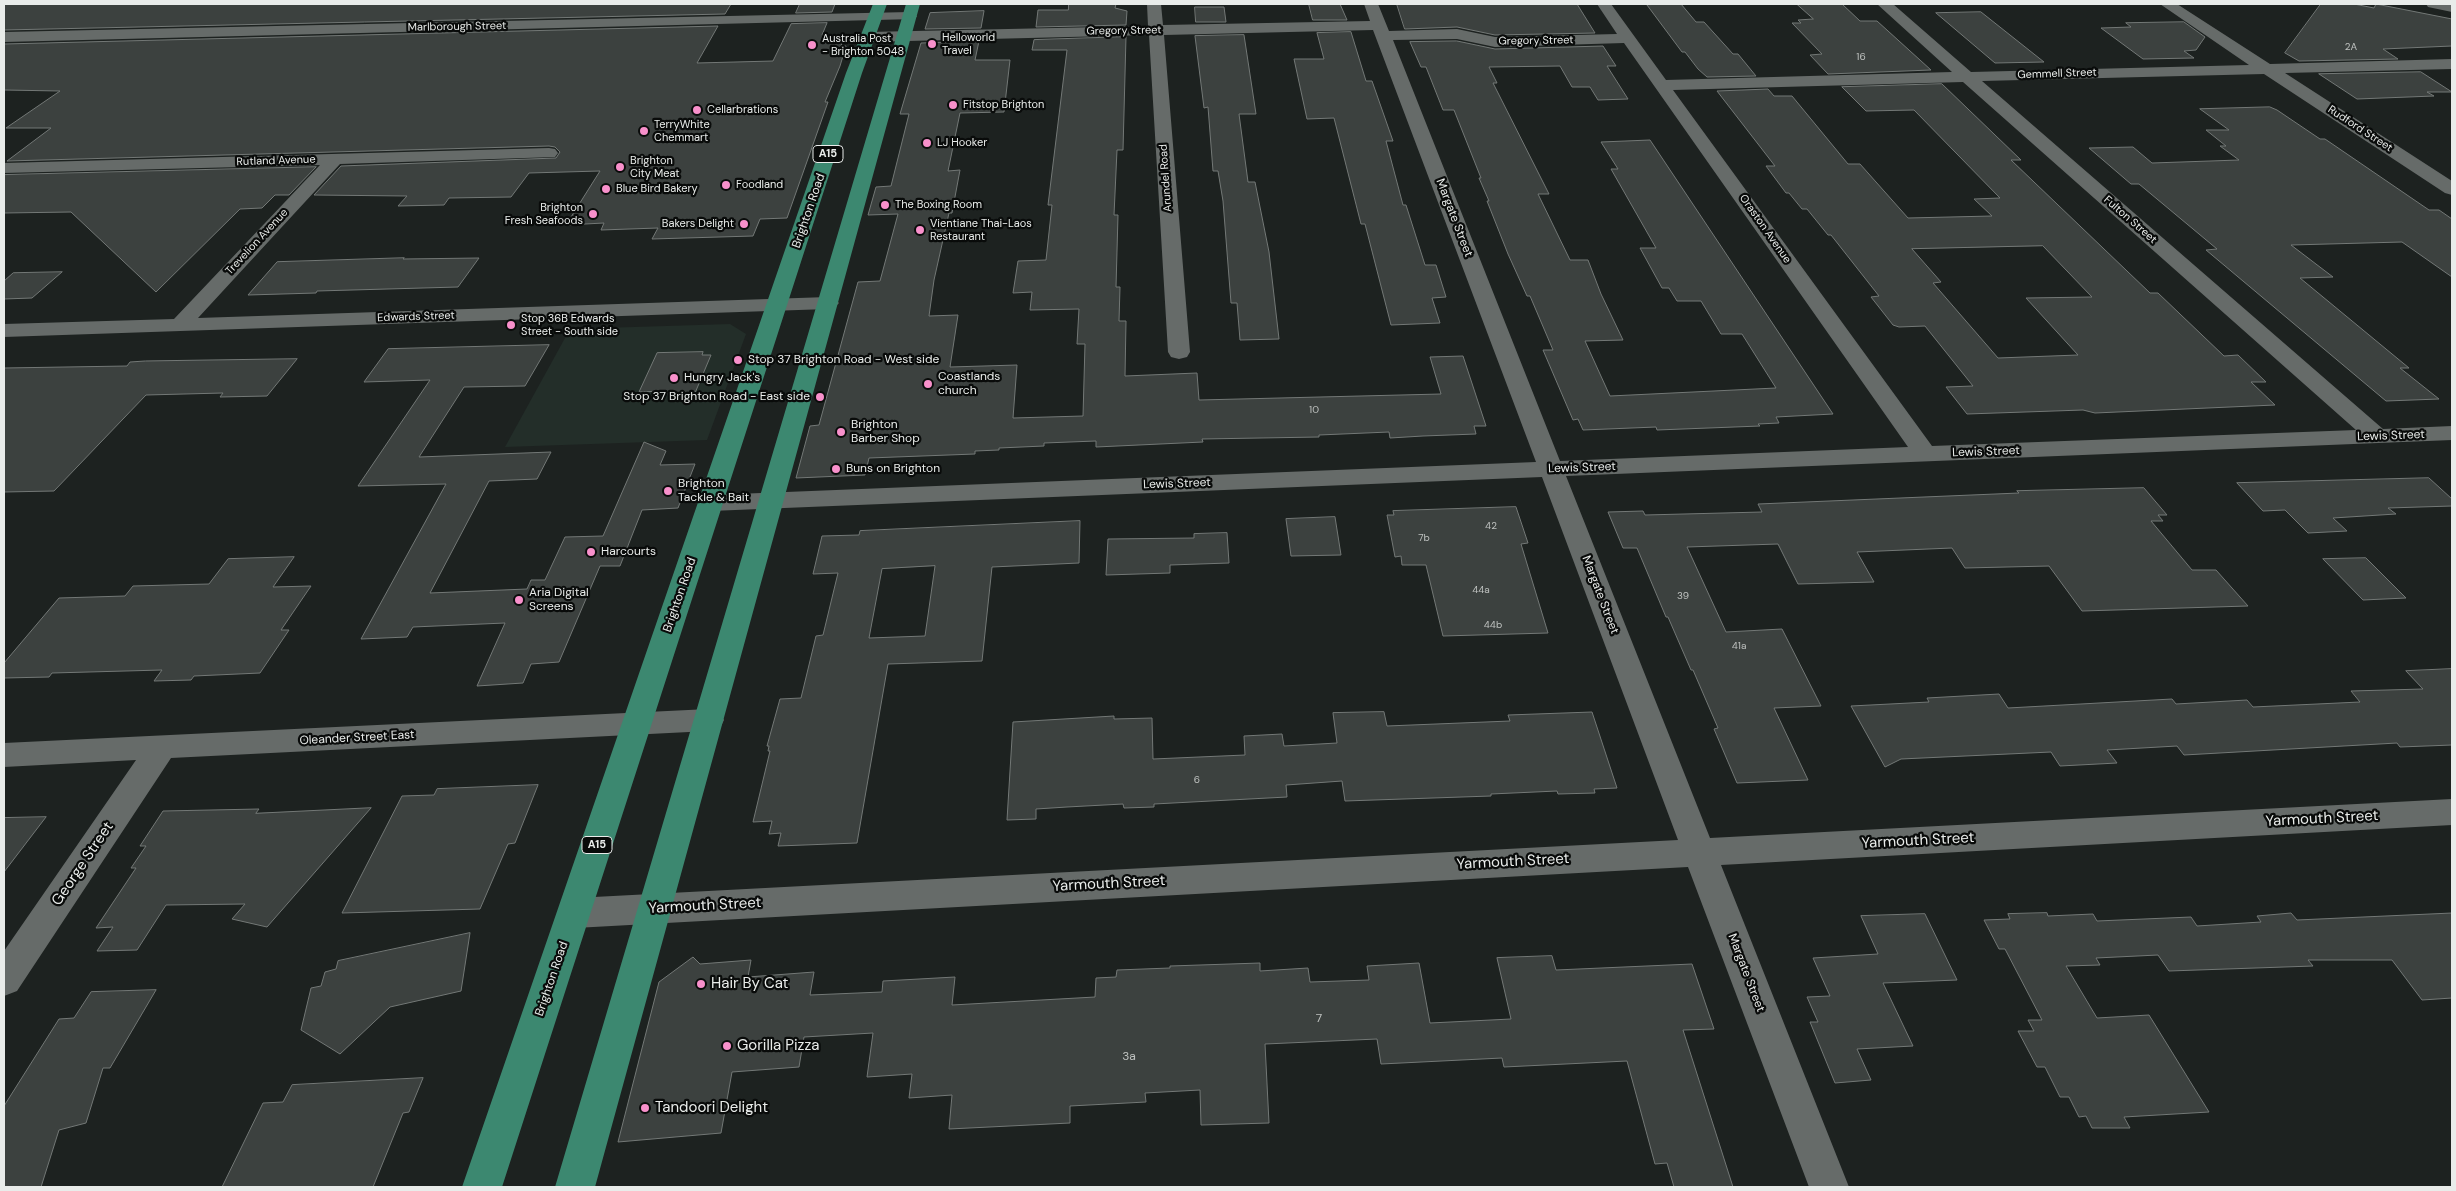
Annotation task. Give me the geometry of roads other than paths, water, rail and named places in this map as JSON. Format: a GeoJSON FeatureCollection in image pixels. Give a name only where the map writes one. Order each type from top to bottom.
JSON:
{"type":"FeatureCollection","features":[{"type":"Feature","properties":{"kind":"main road","name":"Brighton Road"},"geometry":{"type":"LineString","coordinates":[[482,1187],[575,912],[635,724],[711,503],[854,73],[878,10]]}},
{"type":"Feature","properties":{"kind":"main road"},"geometry":{"type":"LineString","coordinates":[[575,1187],[912,10]]}},
{"type":"Feature","properties":{"kind":"street","name":"Arundel Road"},"geometry":{"type":"LineString","coordinates":[[1154,4],[1179,352]]}},
{"type":"Feature","properties":{"kind":"street","name":"Oraston Avenue"},"geometry":{"type":"LineString","coordinates":[[1604,4],[1925,454]]}},
{"type":"Feature","properties":{"kind":"street","name":"Fulton Street"},"geometry":{"type":"LineString","coordinates":[[1884,4],[2377,436]]}},
{"type":"Feature","properties":{"kind":"street","name":"Rudford Street"},"geometry":{"type":"LineString","coordinates":[[2167,4],[2452,189]]}},
{"type":"Feature","properties":{"kind":"street"},"geometry":{"type":"LineString","coordinates":[[2433,4],[2452,8]]}},
{"type":"Feature","properties":{"kind":"street","name":"Marlborough Street"},"geometry":{"type":"LineString","coordinates":[[4,37],[912,10]]}},
{"type":"Feature","properties":{"kind":"street","name":"Gregory Street"},"geometry":{"type":"LineString","coordinates":[[868,37],[1156,30],[1378,21],[1495,42],[1629,38]]}},
{"type":"Feature","properties":{"kind":"street","name":"Margate Street"},"geometry":{"type":"LineString","coordinates":[[1378,21],[1829,1187]]}},
{"type":"Feature","properties":{"kind":"street","name":"Gemmell Street"},"geometry":{"type":"LineString","coordinates":[[1662,85],[2452,64]]}},
{"type":"Feature","properties":{"kind":"street","name":"Rutland Avenue"},"geometry":{"type":"LineString","coordinates":[[4,168],[549,153]]}},
{"type":"Feature","properties":{"kind":"street","name":"Trevelion Avenue"},"geometry":{"type":"LineString","coordinates":[[180,325],[335,159]]}},
{"type":"Feature","properties":{"kind":"street","name":"Edwards Street"},"geometry":{"type":"LineString","coordinates":[[4,332],[828,303]]}},
{"type":"Feature","properties":{"kind":"street","name":"Lewis Street"},"geometry":{"type":"LineString","coordinates":[[711,503],[2452,433]]}},
{"type":"Feature","properties":{"kind":"street","name":"Oleander Street East"},"geometry":{"type":"LineString","coordinates":[[4,755],[710,720]]}},
{"type":"Feature","properties":{"kind":"street","name":"George Street"},"geometry":{"type":"LineString","coordinates":[[4,980],[162,747]]}},
{"type":"Feature","properties":{"kind":"street","name":"Yarmouth Street"},"geometry":{"type":"LineString","coordinates":[[575,912],[2452,812]]}},
{"type":"Feature","properties":{"kind":"place","name":"Helloworld Travel"},"geometry":{"type":"Point","coordinates":[932,44]}},
{"type":"Feature","properties":{"kind":"place","name":"Australia Post - Brighton 5048"},"geometry":{"type":"Point","coordinates":[812,45]}},
{"type":"Feature","properties":{"kind":"place","name":"Fitstop Brighton"},"geometry":{"type":"Point","coordinates":[953,105]}},
{"type":"Feature","properties":{"kind":"place","name":"Cellarbrations"},"geometry":{"type":"Point","coordinates":[697,110]}},
{"type":"Feature","properties":{"kind":"place","name":"TerryWhite Chemmart"},"geometry":{"type":"Point","coordinates":[644,131]}},
{"type":"Feature","properties":{"kind":"place","name":"LJ Hooker"},"geometry":{"type":"Point","coordinates":[927,143]}},
{"type":"Feature","properties":{"kind":"place","name":"Brighton City Meat"},"geometry":{"type":"Point","coordinates":[620,167]}},
{"type":"Feature","properties":{"kind":"place","name":"Foodland"},"geometry":{"type":"Point","coordinates":[726,185]}},
{"type":"Feature","properties":{"kind":"place","name":"Blue Bird Bakery"},"geometry":{"type":"Point","coordinates":[606,189]}},
{"type":"Feature","properties":{"kind":"place","name":"The Boxing Room"},"geometry":{"type":"Point","coordinates":[885,205]}},
{"type":"Feature","properties":{"kind":"place","name":"Brighton Fresh Seafoods"},"geometry":{"type":"Point","coordinates":[593,214]}},
{"type":"Feature","properties":{"kind":"place","name":"Bakers Delight"},"geometry":{"type":"Point","coordinates":[744,224]}},
{"type":"Feature","properties":{"kind":"place","name":"Vientiane Thai-Laos Restaurant"},"geometry":{"type":"Point","coordinates":[920,230]}},
{"type":"Feature","properties":{"kind":"place","name":"Stop 36B Edwards Street - South side"},"geometry":{"type":"Point","coordinates":[511,325]}},
{"type":"Feature","properties":{"kind":"place","name":"Stop 37 Brighton Road - West side"},"geometry":{"type":"Point","coordinates":[738,360]}},
{"type":"Feature","properties":{"kind":"place","name":"Hungry Jack's"},"geometry":{"type":"Point","coordinates":[674,378]}},
{"type":"Feature","properties":{"kind":"place","name":"Coastlands church"},"geometry":{"type":"Point","coordinates":[928,384]}},
{"type":"Feature","properties":{"kind":"place","name":"Stop 37 Brighton Road - East side"},"geometry":{"type":"Point","coordinates":[820,397]}},
{"type":"Feature","properties":{"kind":"place","name":"Brighton Barber Shop"},"geometry":{"type":"Point","coordinates":[841,432]}},
{"type":"Feature","properties":{"kind":"place","name":"Buns on Brighton"},"geometry":{"type":"Point","coordinates":[836,469]}},
{"type":"Feature","properties":{"kind":"place","name":"Brighton Tackle & Bait"},"geometry":{"type":"Point","coordinates":[668,491]}},
{"type":"Feature","properties":{"kind":"place","name":"Harcourts"},"geometry":{"type":"Point","coordinates":[591,552]}},
{"type":"Feature","properties":{"kind":"place","name":"Aria Digital Screens"},"geometry":{"type":"Point","coordinates":[519,600]}},
{"type":"Feature","properties":{"kind":"place","name":"Hair By Cat"},"geometry":{"type":"Point","coordinates":[701,984]}},
{"type":"Feature","properties":{"kind":"place","name":"Gorilla Pizza"},"geometry":{"type":"Point","coordinates":[727,1046]}},
{"type":"Feature","properties":{"kind":"place","name":"Tandoori Delight"},"geometry":{"type":"Point","coordinates":[645,1108]}}]}
